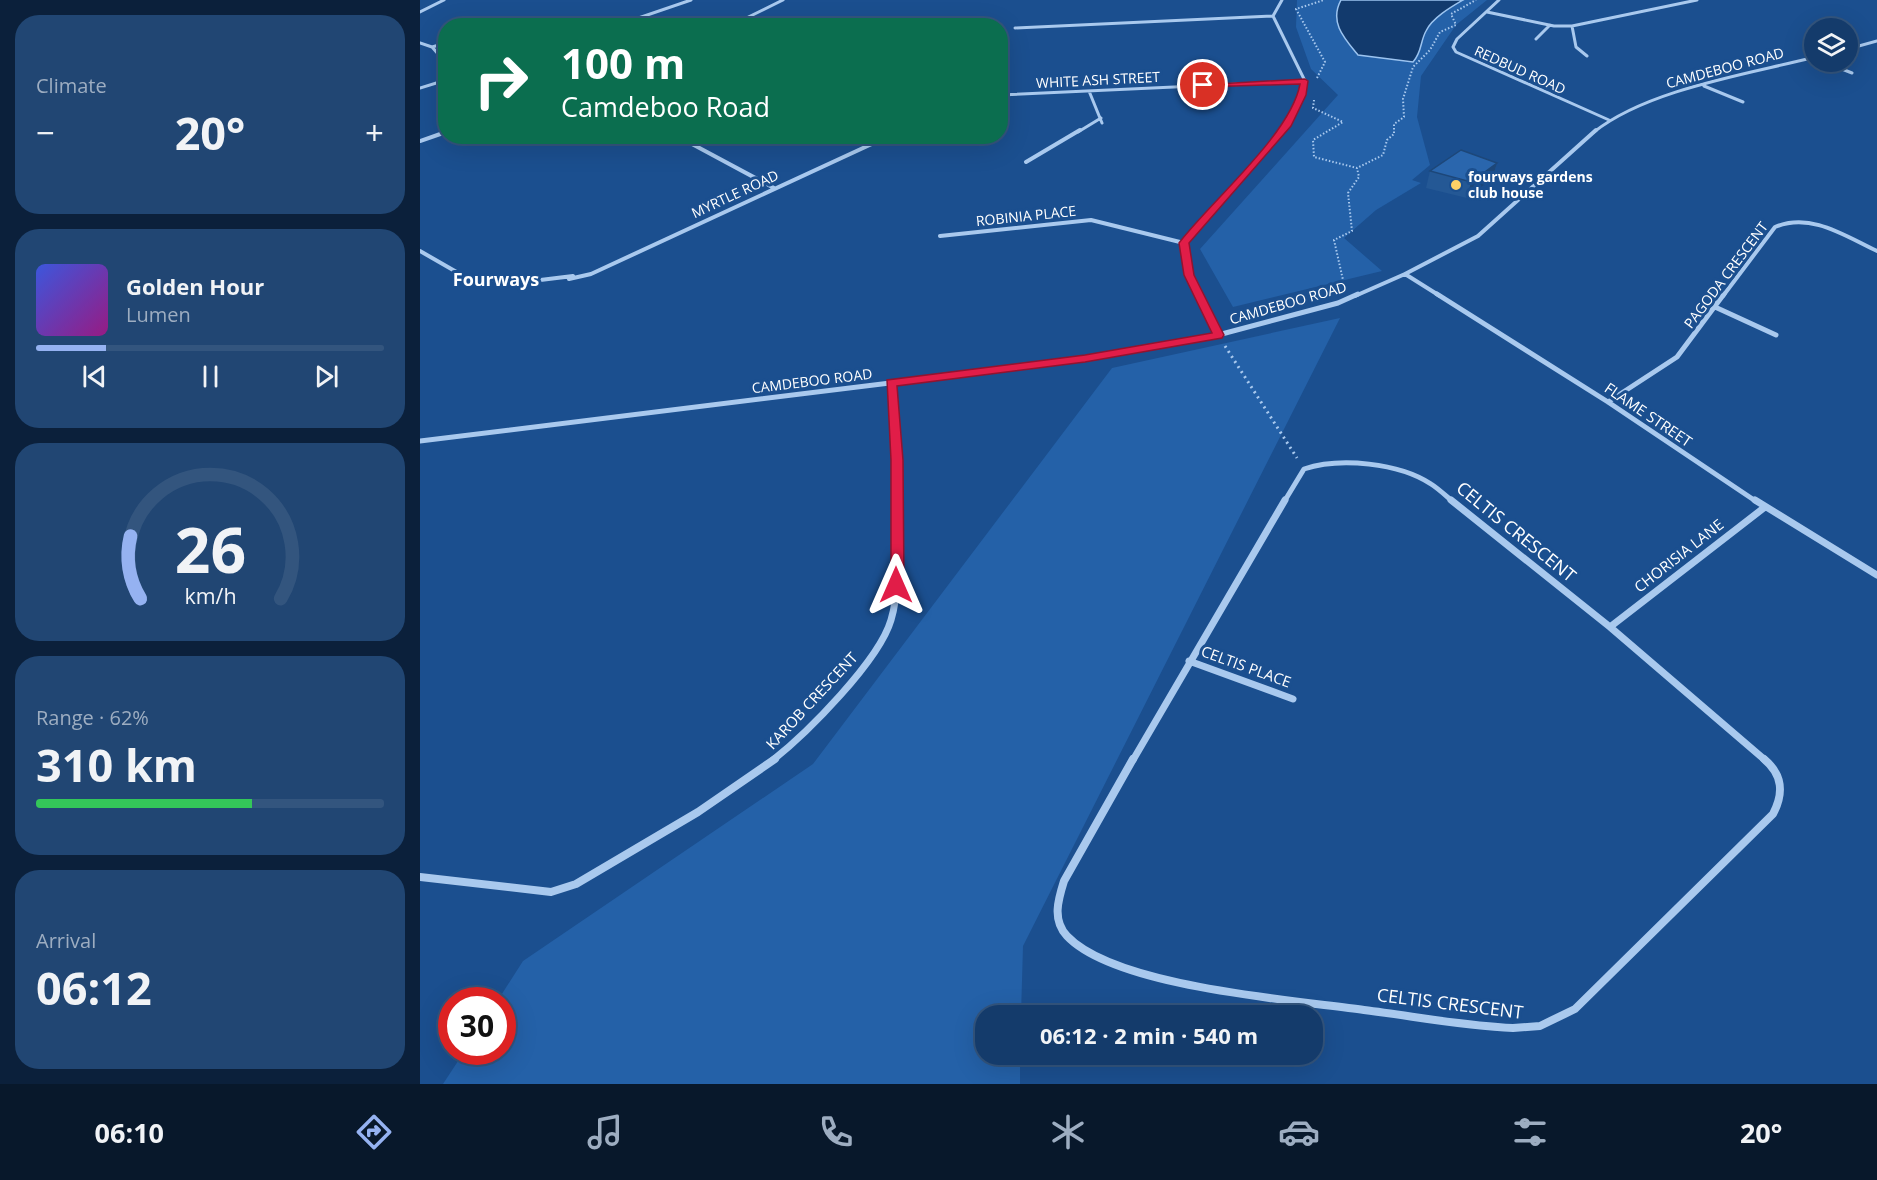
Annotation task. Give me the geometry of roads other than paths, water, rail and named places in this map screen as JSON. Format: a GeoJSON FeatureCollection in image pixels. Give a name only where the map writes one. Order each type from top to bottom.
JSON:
{"type":"FeatureCollection","features":[{"type":"Feature","properties":{"kind":"street"},"geometry":{"type":"LineString","coordinates":[[420,12],[444,0]]}},
{"type":"Feature","properties":{"kind":"street"},"geometry":{"type":"LineString","coordinates":[[638,18],[691,0]]}},
{"type":"Feature","properties":{"kind":"street"},"geometry":{"type":"LineString","coordinates":[[745,18],[783,0]]}},
{"type":"Feature","properties":{"kind":"street"},"geometry":{"type":"LineString","coordinates":[[1274,16],[1282,0]]}},
{"type":"Feature","properties":{"kind":"street","name":"REDBUD ROAD"},"geometry":{"type":"LineString","coordinates":[[1499,0],[1454,43],[1456,52],[1609,120]]}},
{"type":"Feature","properties":{"kind":"street"},"geometry":{"type":"LineString","coordinates":[[1486,12],[1550,25],[1572,26],[1697,0]]}},
{"type":"Feature","properties":{"kind":"street"},"geometry":{"type":"LineString","coordinates":[[1015,28],[1274,16]]}},
{"type":"Feature","properties":{"kind":"street"},"geometry":{"type":"LineString","coordinates":[[1218,335],[1189,275],[1184,243],[1288,124],[1302,95],[1305,81],[1274,16]]}},
{"type":"Feature","properties":{"kind":"street"},"geometry":{"type":"LineString","coordinates":[[1536,39],[1550,25]]}},
{"type":"Feature","properties":{"kind":"street"},"geometry":{"type":"LineString","coordinates":[[1572,26],[1576,47],[1587,56]]}},
{"type":"Feature","properties":{"kind":"street"},"geometry":{"type":"LineString","coordinates":[[1858,46],[1877,41]]}},
{"type":"Feature","properties":{"kind":"street"},"geometry":{"type":"LineString","coordinates":[[420,43],[432,47],[438,54]]}},
{"type":"Feature","properties":{"kind":"street"},"geometry":{"type":"LineString","coordinates":[[432,47],[438,45]]}},
{"type":"Feature","properties":{"kind":"street","name":"CAMDEBOO ROAD"},"geometry":{"type":"LineString","coordinates":[[420,441],[1085,359],[1218,335],[1338,303],[1405,274],[1493,226],[1579,144],[1609,120],[1664,96],[1804,60]]}},
{"type":"Feature","properties":{"kind":"street","name":"WHITE ASH STREET"},"geometry":{"type":"LineString","coordinates":[[1008,95],[1305,81]]}},
{"type":"Feature","properties":{"kind":"street"},"geometry":{"type":"LineString","coordinates":[[420,88],[438,82]]}},
{"type":"Feature","properties":{"kind":"street"},"geometry":{"type":"LineString","coordinates":[[1704,85],[1743,102]]}},
{"type":"Feature","properties":{"kind":"street"},"geometry":{"type":"LineString","coordinates":[[1026,162],[1101,120],[1089,91]]}},
{"type":"Feature","properties":{"kind":"street"},"geometry":{"type":"LineString","coordinates":[[420,141],[438,135]]}},
{"type":"Feature","properties":{"kind":"street"},"geometry":{"type":"LineString","coordinates":[[692,144],[774,188]]}},
{"type":"Feature","properties":{"kind":"street","name":"MYRTLE ROAD"},"geometry":{"type":"LineString","coordinates":[[420,251],[467,279],[524,282],[591,274],[871,144]]}},
{"type":"Feature","properties":{"kind":"street","name":"ROBINIA PLACE"},"geometry":{"type":"LineString","coordinates":[[940,236],[1091,220],[1184,243]]}},
{"type":"Feature","properties":{"kind":"street","name":"PAGODA CRESCENT"},"geometry":{"type":"LineString","coordinates":[[1608,402],[1677,357],[1775,227],[1784,221],[1810,223],[1877,251]]}},
{"type":"Feature","properties":{"kind":"street","name":"FLAME STREET"},"geometry":{"type":"LineString","coordinates":[[1405,274],[1608,402],[1764,507],[1877,575]]}},
{"type":"Feature","properties":{"kind":"street"},"geometry":{"type":"LineString","coordinates":[[1714,307],[1776,335]]}},
{"type":"Feature","properties":{"kind":"street","name":"KAROB CRESCENT"},"geometry":{"type":"LineString","coordinates":[[420,877],[551,892],[576,884],[698,812],[763,769],[798,741],[865,666],[891,621],[896,585],[897,460],[891,383]]}},
{"type":"Feature","properties":{"kind":"street","name":"CELTIS CRESCENT"},"geometry":{"type":"LineString","coordinates":[[1319,464],[1377,465],[1416,475],[1442,492],[1610,627],[1772,766],[1783,785],[1780,801],[1773,814],[1575,1009],[1551,1024],[1528,1030],[1189,986],[1142,975],[1102,957],[1071,939],[1060,928],[1057,911],[1064,881],[1189,661],[1304,469],[1319,464]]}},
{"type":"Feature","properties":{"kind":"street","name":"CHORISIA LANE"},"geometry":{"type":"LineString","coordinates":[[1610,627],[1764,507]]}},
{"type":"Feature","properties":{"kind":"street","name":"CELTIS PLACE"},"geometry":{"type":"LineString","coordinates":[[1189,661],[1293,699]]}},
{"type":"Feature","properties":{"kind":"place","name":"fourways gardens club house"},"geometry":{"type":"Point","coordinates":[1456,185]}},
{"type":"Feature","properties":{"kind":"district","name":"Fourways"},"geometry":{"type":"Point","coordinates":[496,280]}}]}
